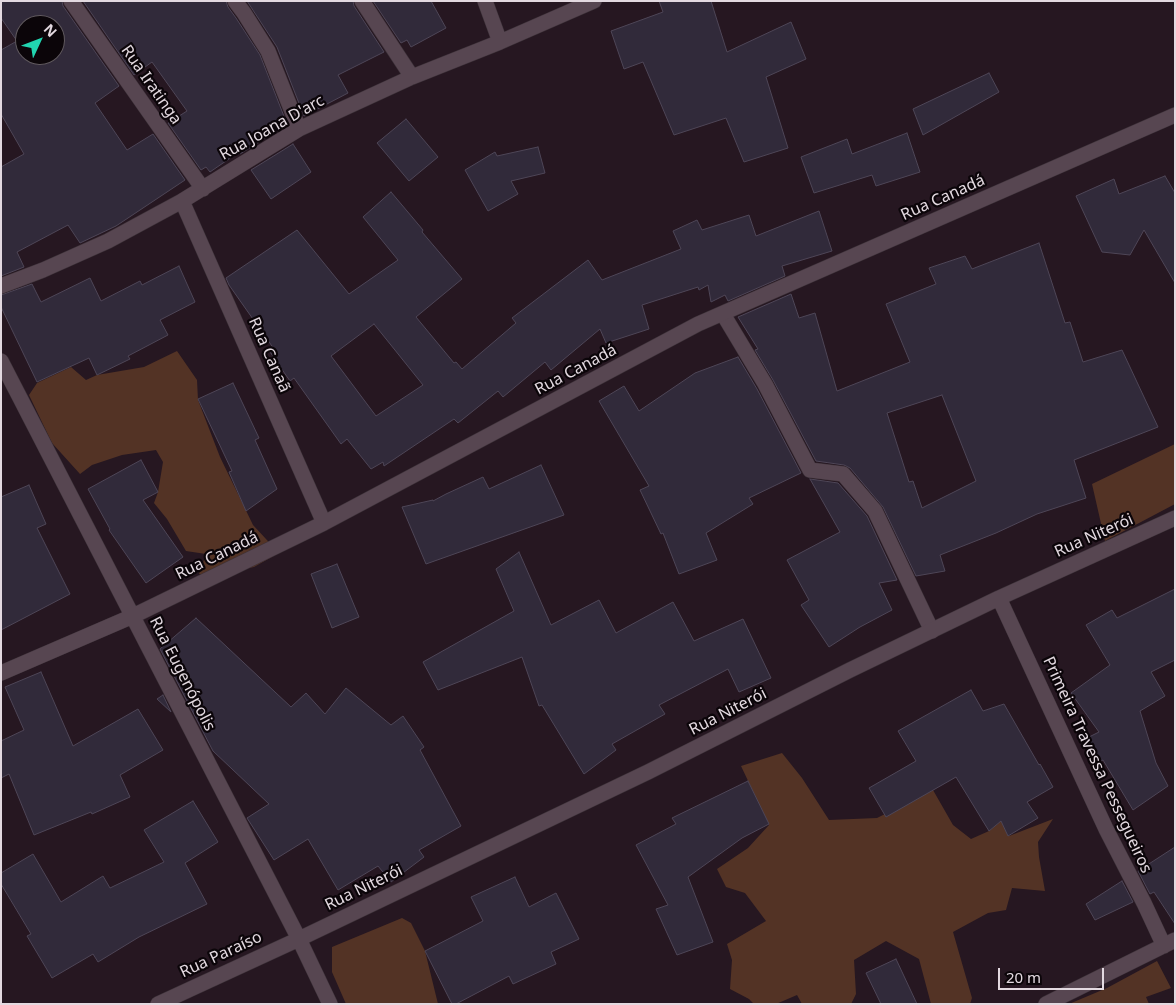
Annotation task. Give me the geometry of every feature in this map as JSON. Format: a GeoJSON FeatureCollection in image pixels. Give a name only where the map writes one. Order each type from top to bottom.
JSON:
{"type":"FeatureCollection","features":[{"type":"Feature","properties":{"kind":"street","name":"Rua Iratinga"},"geometry":{"type":"LineString","coordinates":[[71,1],[203,189]]}},
{"type":"Feature","properties":{"kind":"street"},"geometry":{"type":"LineString","coordinates":[[235,1],[268,51],[299,129]]}},
{"type":"Feature","properties":{"kind":"street"},"geometry":{"type":"LineString","coordinates":[[362,1],[412,77]]}},
{"type":"Feature","properties":{"kind":"street"},"geometry":{"type":"LineString","coordinates":[[485,1],[500,42]]}},
{"type":"Feature","properties":{"kind":"street","name":"Rua Joana D'arc"},"geometry":{"type":"LineString","coordinates":[[1,286],[43,270],[108,241],[203,189],[299,129],[412,77],[500,42],[594,1]]}},
{"type":"Feature","properties":{"kind":"street","name":"Rua Canadá"},"geometry":{"type":"LineString","coordinates":[[1,673],[133,616],[324,523],[698,324],[1175,114]]}},
{"type":"Feature","properties":{"kind":"street","name":"Rua Canaã"},"geometry":{"type":"LineString","coordinates":[[182,201],[324,523]]}},
{"type":"Feature","properties":{"kind":"street"},"geometry":{"type":"LineString","coordinates":[[723,314],[765,384],[810,470],[843,474],[874,511],[932,631]]}},
{"type":"Feature","properties":{"kind":"street","name":"Rua Eugenópolis"},"geometry":{"type":"LineString","coordinates":[[1,361],[299,939],[330,1004]]}},
{"type":"Feature","properties":{"kind":"street","name":"Rua Niterói"},"geometry":{"type":"LineString","coordinates":[[299,939],[648,772],[850,670],[999,598],[1175,518]]}},
{"type":"Feature","properties":{"kind":"street","name":"Primeira Travessa Pessegueiros"},"geometry":{"type":"LineString","coordinates":[[999,598],[1106,829],[1144,903],[1169,943]]}},
{"type":"Feature","properties":{"kind":"street","name":"Rua Paraíso"},"geometry":{"type":"LineString","coordinates":[[158,1004],[299,939]]}},
{"type":"Feature","properties":{"kind":"street"},"geometry":{"type":"LineString","coordinates":[[1046,1004],[1169,943]]}},
{"type":"Feature","properties":{"kind":"shaded area"},"geometry":{"type":"Polygon","coordinates":[[[177,351],[197,380],[198,400],[220,457],[253,525],[279,553],[254,567],[217,575],[199,574],[206,554],[186,551],[167,519],[154,503],[158,492],[163,462],[156,450],[122,455],[92,465],[80,474],[52,443],[29,395],[37,383],[71,367],[86,380],[97,375],[144,367],[177,351]]]}},
{"type":"Feature","properties":{"kind":"shaded area"},"geometry":{"type":"Polygon","coordinates":[[[1175,444],[1175,504],[1105,541],[1092,484],[1175,444]]]}},
{"type":"Feature","properties":{"kind":"shaded area"},"geometry":{"type":"Polygon","coordinates":[[[782,753],[802,778],[829,820],[877,818],[933,790],[953,825],[971,839],[989,831],[1001,821],[1009,836],[1053,819],[1038,842],[1045,891],[1012,888],[1006,910],[988,913],[953,932],[972,998],[970,1004],[931,1004],[919,959],[886,941],[854,960],[856,994],[851,1004],[802,1004],[797,995],[776,1004],[754,1004],[749,999],[730,989],[732,960],[727,944],[766,921],[745,893],[726,887],[717,869],[748,848],[769,825],[741,766],[782,753]]]}},
{"type":"Feature","properties":{"kind":"shaded area"},"geometry":{"type":"Polygon","coordinates":[[[402,918],[411,923],[425,951],[438,1004],[346,1004],[332,972],[332,947],[402,918]]]}},
{"type":"Feature","properties":{"kind":"shaded area"},"geometry":{"type":"Polygon","coordinates":[[[1157,961],[1171,988],[1146,997],[1149,1004],[1069,1004],[1107,988],[1157,961]]]}},
{"type":"Feature","properties":{"kind":"building"},"geometry":{"type":"Polygon","coordinates":[[[1,1],[62,1],[63,6],[119,86],[95,103],[127,150],[153,134],[185,180],[116,226],[80,243],[68,225],[17,252],[24,267],[1,276],[1,167],[24,154],[1,114],[1,50],[15,42],[15,65],[65,65],[65,15],[15,15],[15,38],[1,18],[1,1]]]}},
{"type":"Feature","properties":{"kind":"building"},"geometry":{"type":"Polygon","coordinates":[[[83,1],[226,1],[228,7],[260,55],[287,124],[240,154],[239,152],[210,172],[206,167],[201,170],[168,123],[187,111],[152,62],[134,75],[83,1]]]}},
{"type":"Feature","properties":{"kind":"building"},"geometry":{"type":"Polygon","coordinates":[[[247,1],[353,1],[354,6],[384,52],[338,75],[348,93],[304,116],[277,47],[247,1]]]}},
{"type":"Feature","properties":{"kind":"building"},"geometry":{"type":"Polygon","coordinates":[[[373,1],[431,1],[446,28],[411,47],[407,40],[401,43],[373,1]]]}},
{"type":"Feature","properties":{"kind":"building"},"geometry":{"type":"Polygon","coordinates":[[[659,1],[711,1],[727,52],[791,22],[806,59],[766,77],[788,148],[744,162],[726,118],[674,135],[643,62],[624,69],[611,31],[663,12],[659,1]]]}},
{"type":"Feature","properties":{"kind":"building"},"geometry":{"type":"Polygon","coordinates":[[[989,73],[999,92],[923,135],[913,109],[989,73]]]}},
{"type":"Feature","properties":{"kind":"building"},"geometry":{"type":"Polygon","coordinates":[[[406,119],[438,157],[409,181],[377,143],[406,119]]]}},
{"type":"Feature","properties":{"kind":"building"},"geometry":{"type":"Polygon","coordinates":[[[907,133],[920,172],[876,186],[872,175],[814,193],[801,157],[847,139],[852,154],[907,133]]]}},
{"type":"Feature","properties":{"kind":"building"},"geometry":{"type":"Polygon","coordinates":[[[293,144],[311,172],[271,199],[251,170],[293,144]]]}},
{"type":"Feature","properties":{"kind":"building"},"geometry":{"type":"Polygon","coordinates":[[[538,147],[545,173],[511,181],[518,194],[488,211],[465,170],[495,152],[497,156],[538,147]]]}},
{"type":"Feature","properties":{"kind":"building"},"geometry":{"type":"Polygon","coordinates":[[[1165,176],[1175,193],[1175,283],[1144,230],[1130,255],[1102,252],[1076,196],[1114,179],[1119,194],[1165,176]]]}},
{"type":"Feature","properties":{"kind":"building"},"geometry":{"type":"Polygon","coordinates":[[[391,192],[462,279],[416,317],[454,363],[456,362],[462,369],[516,323],[512,318],[588,260],[602,280],[681,249],[673,231],[697,220],[702,230],[749,215],[756,236],[819,211],[832,251],[782,266],[785,276],[728,301],[725,295],[711,302],[708,285],[699,290],[698,287],[642,305],[649,329],[606,343],[600,329],[551,370],[545,362],[503,397],[498,391],[458,423],[454,419],[384,466],[383,462],[371,469],[347,439],[341,444],[294,378],[290,381],[270,352],[274,349],[226,278],[297,230],[349,294],[398,260],[363,217],[391,192]],[[374,324],[331,356],[376,416],[423,385],[374,324]]]}},
{"type":"Feature","properties":{"kind":"building"},"geometry":{"type":"Polygon","coordinates":[[[1039,243],[1065,323],[1070,322],[1083,362],[1122,350],[1158,427],[1074,460],[1086,498],[1037,514],[996,533],[940,555],[945,571],[916,576],[883,507],[850,468],[844,465],[816,461],[755,350],[758,349],[738,317],[791,294],[799,318],[815,313],[837,391],[910,362],[886,304],[936,284],[929,268],[965,256],[972,269],[1039,243]],[[942,395],[887,413],[909,482],[913,481],[922,508],[976,481],[942,395]]]}},
{"type":"Feature","properties":{"kind":"building"},"geometry":{"type":"Polygon","coordinates":[[[179,266],[195,302],[160,320],[168,335],[128,356],[130,359],[97,375],[89,358],[37,382],[1,307],[1,295],[32,284],[41,302],[90,278],[101,301],[140,281],[142,285],[179,266]]]}},
{"type":"Feature","properties":{"kind":"building"},"geometry":{"type":"Polygon","coordinates":[[[738,357],[801,473],[749,498],[753,504],[706,533],[717,560],[679,574],[663,533],[661,534],[640,490],[649,486],[599,401],[624,386],[639,411],[695,373],[738,357]]]}},
{"type":"Feature","properties":{"kind":"building"},"geometry":{"type":"Polygon","coordinates":[[[233,383],[259,438],[255,440],[277,489],[246,511],[229,472],[232,471],[198,399],[233,383]]]}},
{"type":"Feature","properties":{"kind":"building"},"geometry":{"type":"Polygon","coordinates":[[[141,460],[158,492],[143,500],[183,557],[146,583],[109,530],[88,489],[141,460]]]}},
{"type":"Feature","properties":{"kind":"building"},"geometry":{"type":"Polygon","coordinates":[[[541,465],[564,515],[426,564],[402,507],[433,501],[483,477],[489,489],[541,465]]]}},
{"type":"Feature","properties":{"kind":"building"},"geometry":{"type":"Polygon","coordinates":[[[810,479],[838,483],[867,516],[897,580],[879,583],[892,610],[860,627],[829,647],[801,605],[809,600],[787,560],[840,532],[810,479]]]}},
{"type":"Feature","properties":{"kind":"building"},"geometry":{"type":"Polygon","coordinates":[[[29,485],[46,524],[37,528],[70,594],[1,630],[1,497],[29,485]]]}},
{"type":"Feature","properties":{"kind":"building"},"geometry":{"type":"Polygon","coordinates":[[[519,552],[551,625],[599,600],[616,633],[673,602],[694,641],[743,619],[771,678],[739,692],[728,669],[659,705],[665,714],[612,744],[616,750],[584,774],[542,705],[539,706],[522,657],[438,690],[423,662],[514,611],[496,569],[519,552]]]}},
{"type":"Feature","properties":{"kind":"building"},"geometry":{"type":"Polygon","coordinates":[[[337,564],[359,617],[332,628],[311,574],[337,564]]]}},
{"type":"Feature","properties":{"kind":"building"},"geometry":{"type":"Polygon","coordinates":[[[1175,589],[1175,660],[1151,672],[1165,696],[1140,711],[1156,763],[1168,786],[1133,810],[1103,760],[1097,763],[1085,739],[1099,732],[1071,693],[1110,665],[1086,625],[1112,610],[1117,618],[1175,589]]]}},
{"type":"Feature","properties":{"kind":"building"},"geometry":{"type":"Polygon","coordinates":[[[196,618],[291,707],[306,693],[325,714],[346,688],[391,725],[403,716],[424,747],[420,750],[461,826],[419,850],[424,857],[391,882],[378,866],[338,890],[308,839],[274,860],[247,818],[269,804],[213,751],[160,649],[196,618]]]}},
{"type":"Feature","properties":{"kind":"building"},"geometry":{"type":"Polygon","coordinates":[[[41,672],[73,746],[138,709],[163,750],[120,775],[130,797],[92,814],[91,812],[34,835],[9,774],[1,778],[1,741],[24,730],[5,687],[41,672]]]}},
{"type":"Feature","properties":{"kind":"building"},"geometry":{"type":"Polygon","coordinates":[[[971,690],[983,711],[1004,704],[1053,787],[1027,802],[1038,818],[1008,836],[1001,821],[989,831],[956,777],[886,817],[869,788],[916,761],[898,731],[971,690]]]}},
{"type":"Feature","properties":{"kind":"building"},"geometry":{"type":"Polygon","coordinates":[[[163,695],[171,712],[157,699],[163,695]]]}},
{"type":"Feature","properties":{"kind":"building"},"geometry":{"type":"Polygon","coordinates":[[[748,781],[769,824],[742,838],[688,877],[713,942],[677,955],[656,909],[668,905],[636,845],[676,824],[672,818],[748,781]]]}},
{"type":"Feature","properties":{"kind":"building"},"geometry":{"type":"Polygon","coordinates":[[[193,801],[218,842],[185,863],[207,904],[139,937],[98,962],[93,954],[52,978],[27,936],[31,934],[1,884],[1,873],[33,854],[61,902],[103,876],[110,888],[164,862],[144,830],[193,801]]]}},
{"type":"Feature","properties":{"kind":"building"},"geometry":{"type":"Polygon","coordinates":[[[1175,847],[1175,924],[1154,892],[1150,894],[1138,871],[1175,847]]]}},
{"type":"Feature","properties":{"kind":"building"},"geometry":{"type":"Polygon","coordinates":[[[515,877],[529,907],[556,893],[579,939],[551,952],[556,964],[513,984],[509,976],[456,1004],[452,1004],[425,951],[483,921],[471,897],[515,877]]]}},
{"type":"Feature","properties":{"kind":"building"},"geometry":{"type":"Polygon","coordinates":[[[1122,881],[1133,902],[1095,920],[1086,904],[1122,881]]]}},
{"type":"Feature","properties":{"kind":"building"},"geometry":{"type":"Polygon","coordinates":[[[896,959],[917,1004],[881,1004],[866,973],[896,959]]]}}]}
